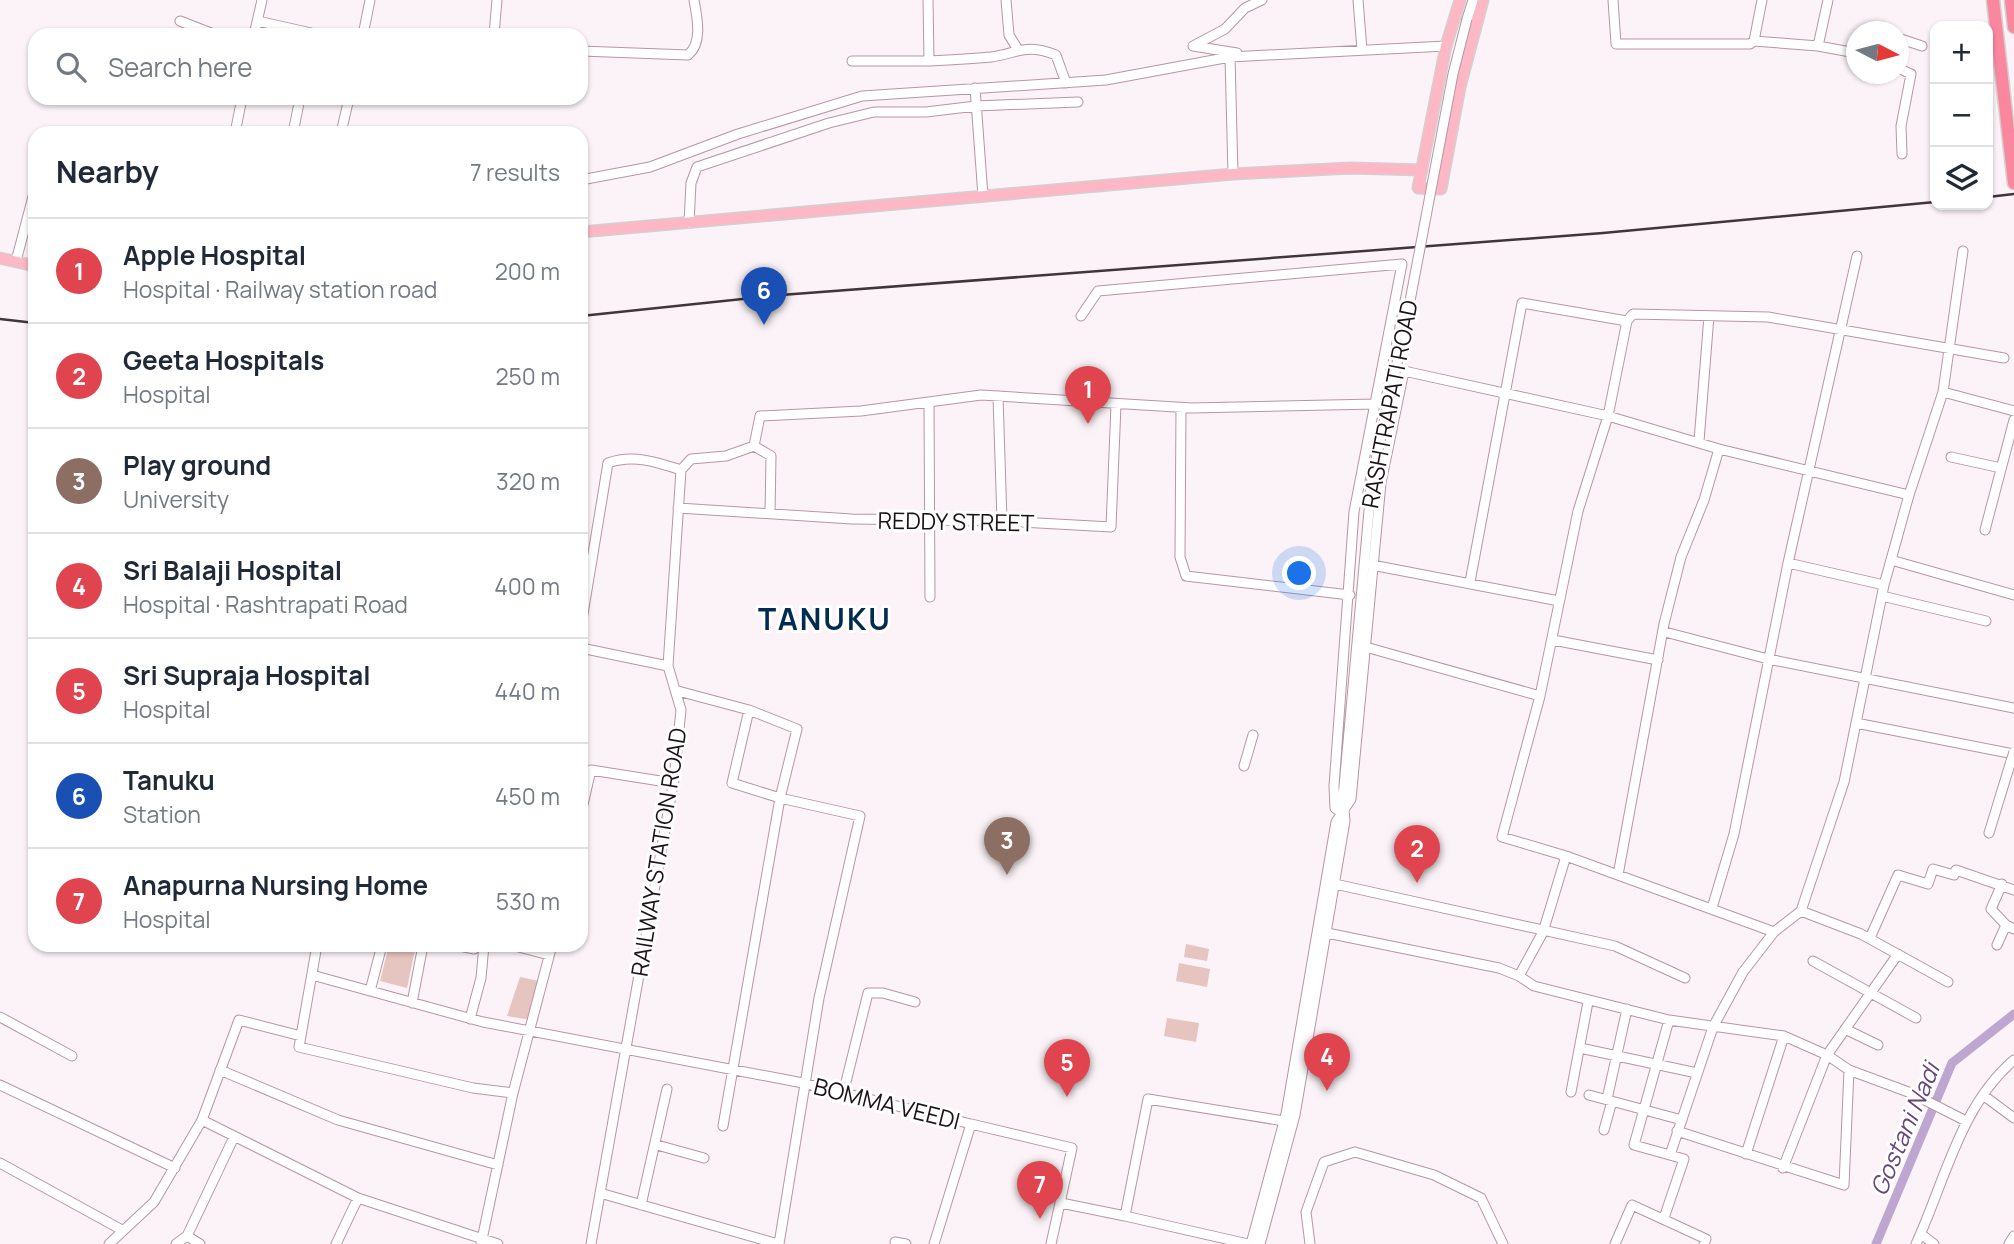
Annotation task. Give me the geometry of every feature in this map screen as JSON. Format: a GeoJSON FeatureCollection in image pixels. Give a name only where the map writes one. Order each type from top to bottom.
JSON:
{"type":"FeatureCollection","features":[{"type":"Feature","properties":{"kind":"highway"},"geometry":{"type":"LineString","coordinates":[[1993,0],[2014,183]]}},
{"type":"Feature","properties":{"kind":"highway"},"geometry":{"type":"LineString","coordinates":[[2011,0],[2014,27]]}},
{"type":"Feature","properties":{"kind":"main road"},"geometry":{"type":"LineString","coordinates":[[1460,0],[1438,86],[1418,188],[1441,189],[1460,87],[1483,0]]}},
{"type":"Feature","properties":{"kind":"main road"},"geometry":{"type":"LineString","coordinates":[[588,231],[1233,174],[1350,168],[1422,170]]}},
{"type":"Feature","properties":{"kind":"main road"},"geometry":{"type":"LineString","coordinates":[[0,258],[28,264]]}},
{"type":"Feature","properties":{"kind":"street"},"geometry":{"type":"LineString","coordinates":[[256,28],[262,0]]}},
{"type":"Feature","properties":{"kind":"street"},"geometry":{"type":"LineString","coordinates":[[364,28],[370,0]]}},
{"type":"Feature","properties":{"kind":"street"},"geometry":{"type":"LineString","coordinates":[[495,28],[497,0]]}},
{"type":"Feature","properties":{"kind":"street"},"geometry":{"type":"LineString","coordinates":[[588,51],[688,55],[695,50],[698,41],[694,0]]}},
{"type":"Feature","properties":{"kind":"street"},"geometry":{"type":"LineString","coordinates":[[928,0],[929,61]]}},
{"type":"Feature","properties":{"kind":"street"},"geometry":{"type":"LineString","coordinates":[[1006,0],[1009,35],[1017,48]]}},
{"type":"Feature","properties":{"kind":"street"},"geometry":{"type":"LineString","coordinates":[[1248,55],[1193,46],[1225,29],[1245,8],[1262,0]]}},
{"type":"Feature","properties":{"kind":"street"},"geometry":{"type":"LineString","coordinates":[[1358,0],[1362,50]]}},
{"type":"Feature","properties":{"kind":"street","name":"RASHTRAPATI ROAD"},"geometry":{"type":"LineString","coordinates":[[1260,1244],[1295,1115],[1345,821],[1342,813],[1372,478],[1406,322],[1453,74],[1473,0]]}},
{"type":"Feature","properties":{"kind":"street"},"geometry":{"type":"LineString","coordinates":[[1613,0],[1616,44],[1750,44],[1754,41],[1846,51]]}},
{"type":"Feature","properties":{"kind":"street"},"geometry":{"type":"LineString","coordinates":[[1754,41],[1762,0]]}},
{"type":"Feature","properties":{"kind":"street"},"geometry":{"type":"LineString","coordinates":[[1818,46],[1828,0]]}},
{"type":"Feature","properties":{"kind":"street"},"geometry":{"type":"LineString","coordinates":[[180,21],[198,28]]}},
{"type":"Feature","properties":{"kind":"street"},"geometry":{"type":"LineString","coordinates":[[258,21],[289,28]]}},
{"type":"Feature","properties":{"kind":"street"},"geometry":{"type":"LineString","coordinates":[[1909,41],[1922,46]]}},
{"type":"Feature","properties":{"kind":"street"},"geometry":{"type":"LineString","coordinates":[[588,179],[650,167],[748,130],[862,96],[1066,83],[1146,73],[1248,55],[1447,46]]}},
{"type":"Feature","properties":{"kind":"street"},"geometry":{"type":"LineString","coordinates":[[852,61],[929,61],[996,56],[1017,48],[1041,50],[1056,55],[1066,83]]}},
{"type":"Feature","properties":{"kind":"street"},"geometry":{"type":"LineString","coordinates":[[1230,57],[1233,174]]}},
{"type":"Feature","properties":{"kind":"street"},"geometry":{"type":"LineString","coordinates":[[1902,153],[1903,104],[1908,84]]}},
{"type":"Feature","properties":{"kind":"street"},"geometry":{"type":"LineString","coordinates":[[1438,86],[1460,87]]}},
{"type":"Feature","properties":{"kind":"street"},"geometry":{"type":"LineString","coordinates":[[975,88],[983,196]]}},
{"type":"Feature","properties":{"kind":"street"},"geometry":{"type":"LineString","coordinates":[[689,223],[691,183],[697,167],[829,123],[874,112],[926,112],[976,106],[1078,102]]}},
{"type":"Feature","properties":{"kind":"street"},"geometry":{"type":"LineString","coordinates":[[236,126],[238,105]]}},
{"type":"Feature","properties":{"kind":"street"},"geometry":{"type":"LineString","coordinates":[[294,126],[299,105]]}},
{"type":"Feature","properties":{"kind":"street"},"geometry":{"type":"LineString","coordinates":[[343,126],[347,105]]}},
{"type":"Feature","properties":{"kind":"street"},"geometry":{"type":"LineString","coordinates":[[16,261],[28,215]]}},
{"type":"Feature","properties":{"kind":"street"},"geometry":{"type":"LineString","coordinates":[[1670,1154],[1713,1027],[1743,972],[1774,932],[1801,911],[1844,782],[1884,585],[1909,495],[1943,392],[1963,251]]}},
{"type":"Feature","properties":{"kind":"street"},"geometry":{"type":"LineString","coordinates":[[1712,908],[1734,834],[1788,562],[1857,256]]}},
{"type":"Feature","properties":{"kind":"street"},"geometry":{"type":"LineString","coordinates":[[1081,316],[1098,291],[1402,264],[1354,512],[1334,786],[1335,808],[1342,813],[1350,799],[1381,483],[1404,371],[1608,416],[1719,449],[1909,495]]}},
{"type":"Feature","properties":{"kind":"street"},"geometry":{"type":"LineString","coordinates":[[1470,582],[1522,303],[1627,321]]}},
{"type":"Feature","properties":{"kind":"street"},"geometry":{"type":"LineString","coordinates":[[1774,932],[1566,856],[1502,837],[1553,639],[1578,510],[1608,416],[1627,321],[1633,314],[1769,317],[2004,358]]}},
{"type":"Feature","properties":{"kind":"street"},"geometry":{"type":"LineString","coordinates":[[1699,441],[1709,316]]}},
{"type":"Feature","properties":{"kind":"street"},"geometry":{"type":"LineString","coordinates":[[1943,392],[2014,411]]}},
{"type":"Feature","properties":{"kind":"street"},"geometry":{"type":"LineString","coordinates":[[754,446],[760,416],[861,411],[981,395],[1181,408],[1376,404]]}},
{"type":"Feature","properties":{"kind":"street"},"geometry":{"type":"LineString","coordinates":[[998,396],[1002,521]]}},
{"type":"Feature","properties":{"kind":"street"},"geometry":{"type":"LineString","coordinates":[[929,403],[930,597]]}},
{"type":"Feature","properties":{"kind":"street","name":"REDDY STREET"},"geometry":{"type":"LineString","coordinates":[[678,508],[1111,527],[1116,405]]}},
{"type":"Feature","properties":{"kind":"street"},"geometry":{"type":"LineString","coordinates":[[1181,408],[1180,557],[1186,576],[1350,595]]}},
{"type":"Feature","properties":{"kind":"street"},"geometry":{"type":"LineString","coordinates":[[1985,530],[2014,421]]}},
{"type":"Feature","properties":{"kind":"street"},"geometry":{"type":"LineString","coordinates":[[588,584],[608,463],[624,457],[654,461],[681,470],[691,459],[726,456],[754,446]]}},
{"type":"Feature","properties":{"kind":"street"},"geometry":{"type":"LineString","coordinates":[[754,446],[771,456],[770,513]]}},
{"type":"Feature","properties":{"kind":"street"},"geometry":{"type":"LineString","coordinates":[[1618,875],[1658,660],[1681,557],[1704,500],[1719,449]]}},
{"type":"Feature","properties":{"kind":"street"},"geometry":{"type":"LineString","coordinates":[[1951,457],[2001,468]]}},
{"type":"Feature","properties":{"kind":"street","name":"RAILWAY STATION ROAD"},"geometry":{"type":"LineString","coordinates":[[591,1244],[673,783],[681,710],[678,691],[668,666],[681,470]]}},
{"type":"Feature","properties":{"kind":"street"},"geometry":{"type":"LineString","coordinates":[[1891,560],[2014,595]]}},
{"type":"Feature","properties":{"kind":"street"},"geometry":{"type":"LineString","coordinates":[[1788,562],[1884,585]]}},
{"type":"Feature","properties":{"kind":"street"},"geometry":{"type":"LineString","coordinates":[[1364,566],[1375,564],[1559,601]]}},
{"type":"Feature","properties":{"kind":"street"},"geometry":{"type":"LineString","coordinates":[[1882,596],[1986,621]]}},
{"type":"Feature","properties":{"kind":"street"},"geometry":{"type":"LineString","coordinates":[[1665,632],[1768,659],[2014,708]]}},
{"type":"Feature","properties":{"kind":"street"},"geometry":{"type":"LineString","coordinates":[[1553,639],[1658,660]]}},
{"type":"Feature","properties":{"kind":"street"},"geometry":{"type":"LineString","coordinates":[[1357,644],[1539,696]]}},
{"type":"Feature","properties":{"kind":"street"},"geometry":{"type":"LineString","coordinates":[[588,650],[668,666]]}},
{"type":"Feature","properties":{"kind":"street"},"geometry":{"type":"LineString","coordinates":[[678,691],[749,709],[797,729],[780,798],[723,1126]]}},
{"type":"Feature","properties":{"kind":"street"},"geometry":{"type":"LineString","coordinates":[[600,1193],[779,1244],[803,1083],[835,918],[860,816],[780,798],[732,783],[749,709]]}},
{"type":"Feature","properties":{"kind":"street"},"geometry":{"type":"LineString","coordinates":[[1856,723],[2013,756],[1989,833]]}},
{"type":"Feature","properties":{"kind":"street"},"geometry":{"type":"LineString","coordinates":[[1244,766],[1254,735]]}},
{"type":"Feature","properties":{"kind":"street"},"geometry":{"type":"LineString","coordinates":[[588,769],[673,783]]}},
{"type":"Feature","properties":{"kind":"street","name":"RASHTRAPATI ROAD"},"geometry":{"type":"LineString","coordinates":[[1249,1244],[1284,1121],[1336,822],[1342,813]]}},
{"type":"Feature","properties":{"kind":"street"},"geometry":{"type":"LineString","coordinates":[[1519,976],[1543,932],[1566,856]]}},
{"type":"Feature","properties":{"kind":"street"},"geometry":{"type":"LineString","coordinates":[[1870,939],[1898,875],[1928,884],[1933,869],[1954,875],[1956,870],[2014,890]]}},
{"type":"Feature","properties":{"kind":"street"},"geometry":{"type":"LineString","coordinates":[[1335,884],[1615,946],[1685,978]]}},
{"type":"Feature","properties":{"kind":"street"},"geometry":{"type":"LineString","coordinates":[[1997,945],[2010,927],[1991,909],[2002,884]]}},
{"type":"Feature","properties":{"kind":"street"},"geometry":{"type":"LineString","coordinates":[[1801,911],[1870,939],[1948,982]]}},
{"type":"Feature","properties":{"kind":"street"},"geometry":{"type":"LineString","coordinates":[[1327,933],[1499,968],[1534,986],[1588,1002],[1669,1020],[1784,1036],[1827,1055],[1849,1070],[1912,1093],[1966,1121]]}},
{"type":"Feature","properties":{"kind":"street"},"geometry":{"type":"LineString","coordinates":[[316,952],[299,1047],[473,1087],[513,1093]]}},
{"type":"Feature","properties":{"kind":"street"},"geometry":{"type":"LineString","coordinates":[[370,991],[380,952]]}},
{"type":"Feature","properties":{"kind":"street"},"geometry":{"type":"LineString","coordinates":[[412,1003],[422,952]]}},
{"type":"Feature","properties":{"kind":"street"},"geometry":{"type":"LineString","coordinates":[[470,1018],[481,978],[483,952]]}},
{"type":"Feature","properties":{"kind":"street"},"geometry":{"type":"LineString","coordinates":[[482,1242],[513,1093],[551,952]]}},
{"type":"Feature","properties":{"kind":"street"},"geometry":{"type":"LineString","coordinates":[[1783,1168],[1827,1055],[1898,954]]}},
{"type":"Feature","properties":{"kind":"street"},"geometry":{"type":"LineString","coordinates":[[1813,961],[1916,1018]]}},
{"type":"Feature","properties":{"kind":"street"},"geometry":{"type":"LineString","coordinates":[[312,975],[470,1018],[734,1069]]}},
{"type":"Feature","properties":{"kind":"street"},"geometry":{"type":"LineString","coordinates":[[843,1094],[868,993],[883,993],[915,1002]]}},
{"type":"Feature","properties":{"kind":"street"},"geometry":{"type":"LineString","coordinates":[[1571,1092],[1588,1002]]}},
{"type":"Feature","properties":{"kind":"street"},"geometry":{"type":"LineString","coordinates":[[1604,1130],[1627,1009]]}},
{"type":"Feature","properties":{"kind":"street"},"geometry":{"type":"LineString","coordinates":[[0,1017],[72,1056]]}},
{"type":"Feature","properties":{"kind":"street"},"geometry":{"type":"LineString","coordinates":[[109,1244],[154,1202],[175,1168],[202,1120],[239,1020],[301,1036]]}},
{"type":"Feature","properties":{"kind":"street"},"geometry":{"type":"LineString","coordinates":[[1664,1218],[1684,1159],[1634,1145],[1646,1110],[1669,1020]]}},
{"type":"Feature","properties":{"kind":"street"},"geometry":{"type":"LineString","coordinates":[[1845,1029],[1878,1045]]}},
{"type":"Feature","properties":{"kind":"street"},"geometry":{"type":"LineString","coordinates":[[1746,1154],[1784,1036]]}},
{"type":"Feature","properties":{"kind":"street"},"geometry":{"type":"LineString","coordinates":[[1580,1048],[1697,1073]]}},
{"type":"Feature","properties":{"kind":"street"},"geometry":{"type":"LineString","coordinates":[[1916,1244],[1966,1121],[1983,1095],[2014,1059]]}},
{"type":"Feature","properties":{"kind":"street","name":"BOMMA VEEDI"},"geometry":{"type":"LineString","coordinates":[[734,1069],[1072,1148],[1061,1203]]}},
{"type":"Feature","properties":{"kind":"street"},"geometry":{"type":"LineString","coordinates":[[220,1070],[338,1120],[498,1165]]}},
{"type":"Feature","properties":{"kind":"street"},"geometry":{"type":"LineString","coordinates":[[1677,1131],[1783,1168],[1844,1185],[1849,1070]]}},
{"type":"Feature","properties":{"kind":"street"},"geometry":{"type":"LineString","coordinates":[[0,1085],[175,1168]]}},
{"type":"Feature","properties":{"kind":"street"},"geometry":{"type":"LineString","coordinates":[[641,1205],[657,1145],[667,1089]]}},
{"type":"Feature","properties":{"kind":"street"},"geometry":{"type":"LineString","coordinates":[[1589,1095],[1682,1120]]}},
{"type":"Feature","properties":{"kind":"street"},"geometry":{"type":"LineString","coordinates":[[1983,1095],[2014,1118]]}},
{"type":"Feature","properties":{"kind":"street"},"geometry":{"type":"LineString","coordinates":[[1125,1216],[1148,1099],[1284,1121]]}},
{"type":"Feature","properties":{"kind":"street"},"geometry":{"type":"LineString","coordinates":[[202,1120],[358,1198],[482,1242],[498,1244]]}},
{"type":"Feature","properties":{"kind":"street"},"geometry":{"type":"LineString","coordinates":[[934,1244],[971,1124]]}},
{"type":"Feature","properties":{"kind":"street"},"geometry":{"type":"LineString","coordinates":[[176,1244],[187,1236],[234,1137]]}},
{"type":"Feature","properties":{"kind":"street"},"geometry":{"type":"LineString","coordinates":[[657,1145],[704,1158]]}},
{"type":"Feature","properties":{"kind":"street"},"geometry":{"type":"LineString","coordinates":[[1310,1244],[1306,1212],[1324,1163],[1355,1152],[1434,1175],[1481,1198],[1503,1244]]}},
{"type":"Feature","properties":{"kind":"street"},"geometry":{"type":"LineString","coordinates":[[0,1163],[122,1230]]}},
{"type":"Feature","properties":{"kind":"street"},"geometry":{"type":"LineString","coordinates":[[336,1244],[358,1198]]}},
{"type":"Feature","properties":{"kind":"street"},"geometry":{"type":"LineString","coordinates":[[1051,1244],[1061,1203],[1249,1244]]}},
{"type":"Feature","properties":{"kind":"street"},"geometry":{"type":"LineString","coordinates":[[1615,1244],[1632,1205],[1706,1239],[1704,1244]]}},
{"type":"Feature","properties":{"kind":"street"},"geometry":{"type":"LineString","coordinates":[[1921,1234],[1934,1244]]}},
{"type":"Feature","properties":{"kind":"street"},"geometry":{"type":"LineString","coordinates":[[187,1236],[200,1244]]}},
{"type":"Feature","properties":{"kind":"street"},"geometry":{"type":"LineString","coordinates":[[2009,1244],[2014,1236]]}},
{"type":"Feature","properties":{"kind":"street"},"geometry":{"type":"LineString","coordinates":[[895,1242],[906,1244]]}},
{"type":"Feature","properties":{"kind":"shaded area"},"geometry":{"type":"Polygon","coordinates":[[[1186,944],[1209,949],[1207,961],[1184,957],[1186,944]]]}},
{"type":"Feature","properties":{"kind":"shaded area"},"geometry":{"type":"Polygon","coordinates":[[[387,952],[415,952],[407,988],[380,981],[387,952]]]}},
{"type":"Feature","properties":{"kind":"shaded area"},"geometry":{"type":"Polygon","coordinates":[[[1179,963],[1210,969],[1207,987],[1176,981],[1179,963]]]}},
{"type":"Feature","properties":{"kind":"shaded area"},"geometry":{"type":"Polygon","coordinates":[[[520,977],[539,981],[532,1020],[507,1016],[520,977]]]}},
{"type":"Feature","properties":{"kind":"shaded area"},"geometry":{"type":"Polygon","coordinates":[[[1167,1018],[1199,1023],[1196,1042],[1164,1036],[1167,1018]]]}},
{"type":"Feature","properties":{"kind":"waterway","name":"Gostani Nadi"},"geometry":{"type":"LineString","coordinates":[[1876,1244],[1952,1063],[2014,1014]]}},
{"type":"Feature","properties":{"kind":"railway"},"geometry":{"type":"LineString","coordinates":[[1993,196],[2014,194]]}},
{"type":"Feature","properties":{"kind":"railway"},"geometry":{"type":"LineString","coordinates":[[588,315],[781,295],[1603,233],[1930,202]]}},
{"type":"Feature","properties":{"kind":"railway"},"geometry":{"type":"LineString","coordinates":[[0,319],[28,322]]}},
{"type":"Feature","properties":{"kind":"place","name":"Tanuku"},"geometry":{"type":"Point","coordinates":[764,325]}},
{"type":"Feature","properties":{"kind":"place","name":"Apple Hospital"},"geometry":{"type":"Point","coordinates":[1088,424]}},
{"type":"Feature","properties":{"kind":"place","name":"Play ground"},"geometry":{"type":"Point","coordinates":[1007,875]}},
{"type":"Feature","properties":{"kind":"place","name":"Geeta Hospitals"},"geometry":{"type":"Point","coordinates":[1417,883]}},
{"type":"Feature","properties":{"kind":"place","name":"Sri Balaji Hospital"},"geometry":{"type":"Point","coordinates":[1327,1091]}},
{"type":"Feature","properties":{"kind":"place","name":"Sri Supraja Hospital"},"geometry":{"type":"Point","coordinates":[1067,1097]}},
{"type":"Feature","properties":{"kind":"place","name":"Anapurna Nursing Home"},"geometry":{"type":"Point","coordinates":[1040,1219]}},
{"type":"Feature","properties":{"kind":"district","name":"TANUKU"},"geometry":{"type":"Point","coordinates":[825,618]}}]}
